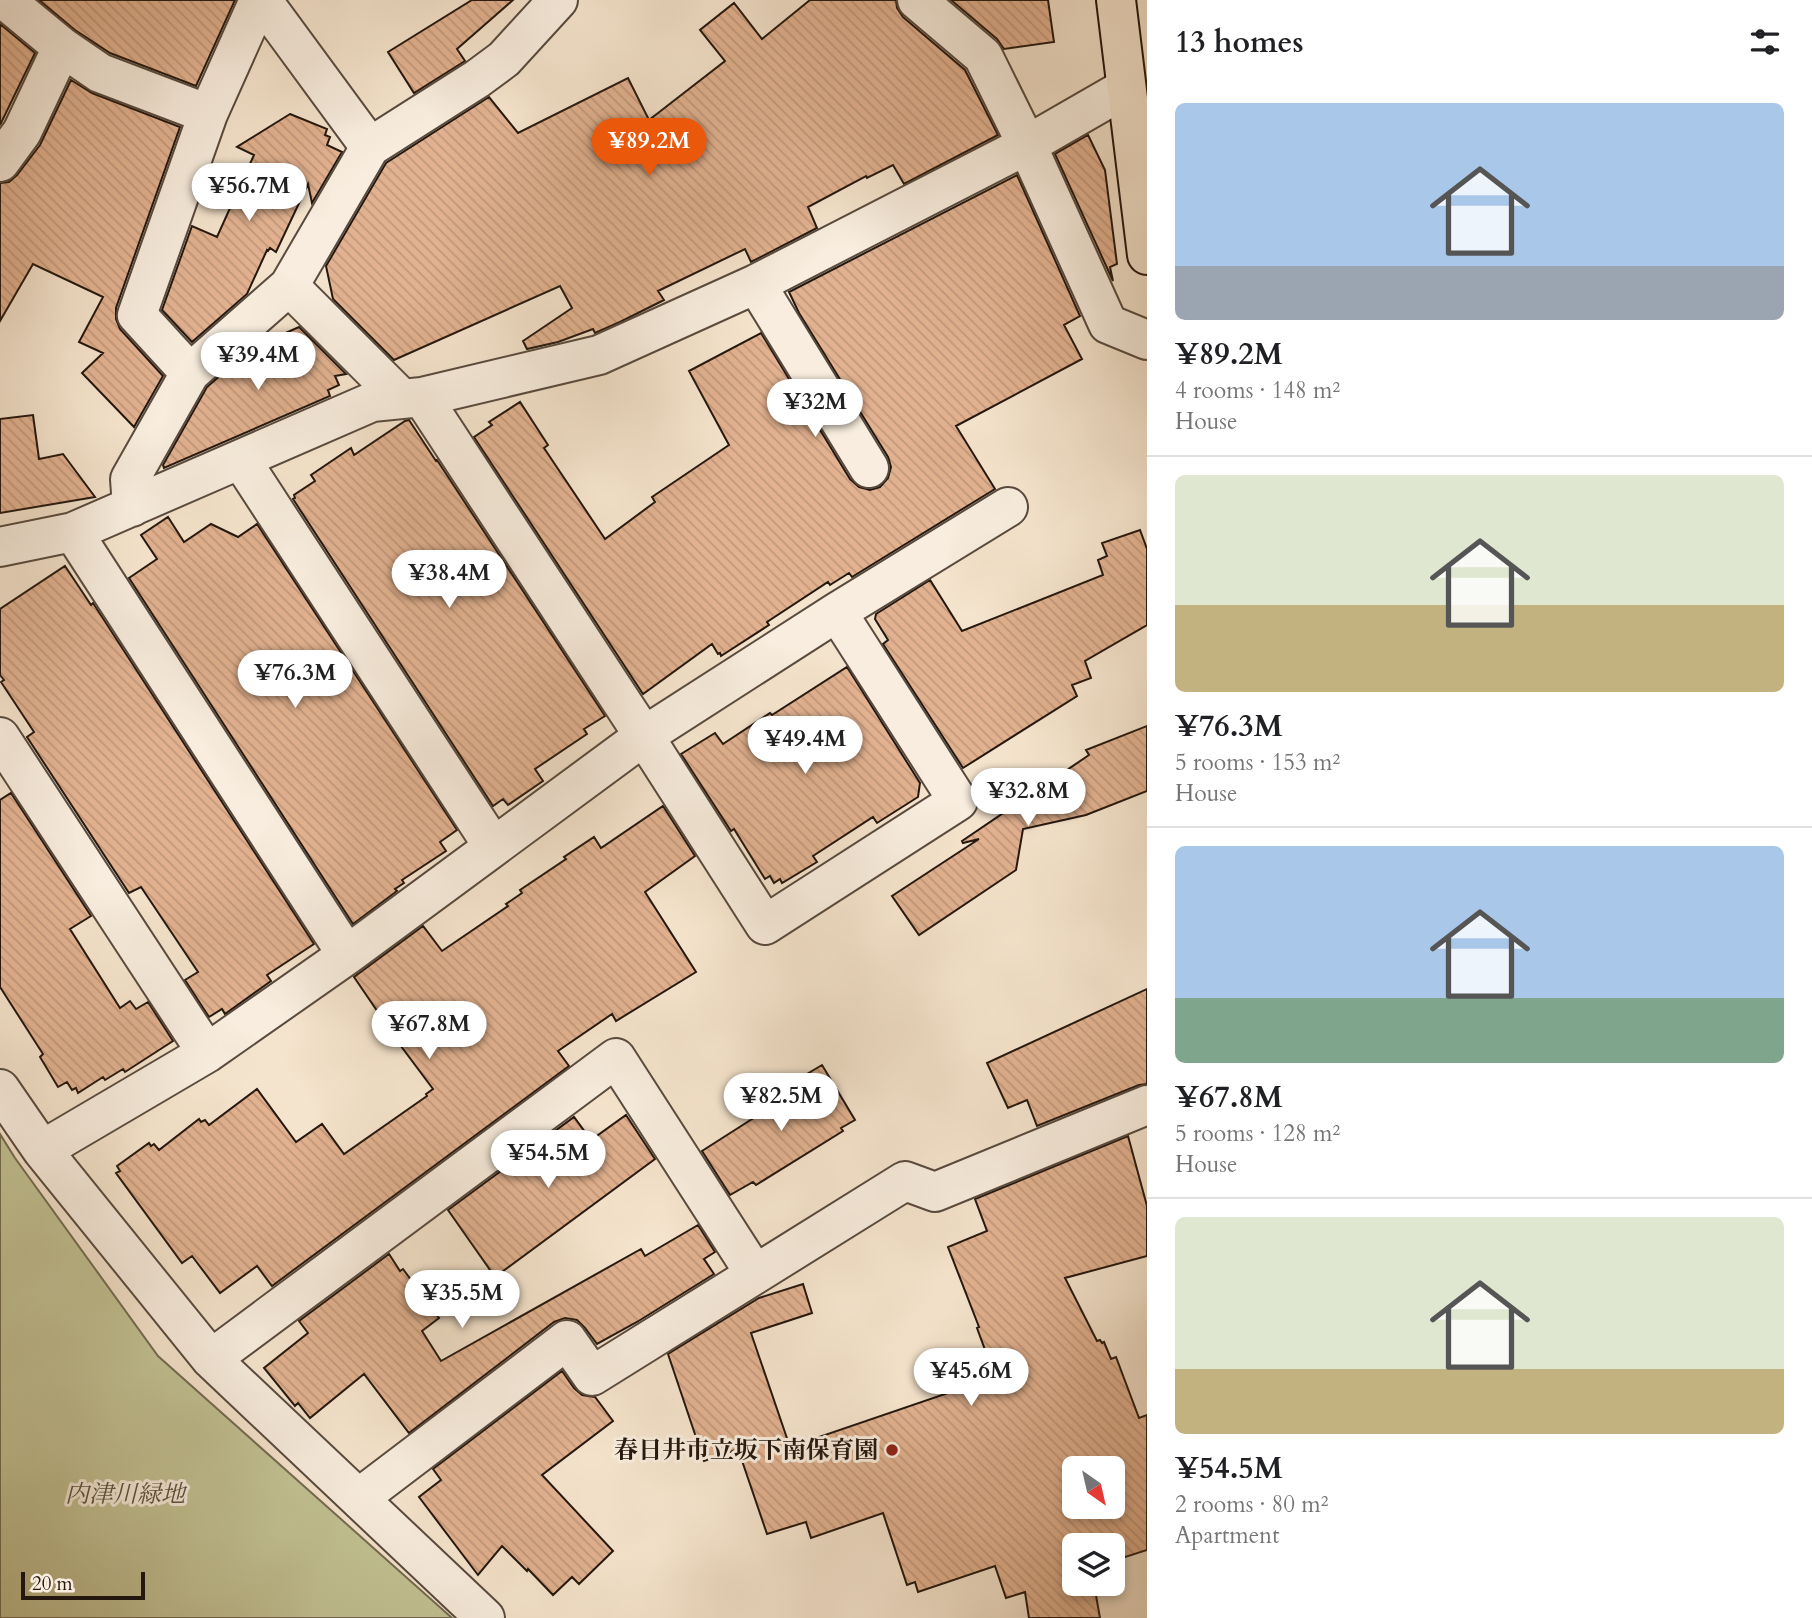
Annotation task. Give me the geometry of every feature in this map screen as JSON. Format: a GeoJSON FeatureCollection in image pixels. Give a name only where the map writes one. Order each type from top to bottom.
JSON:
{"type":"FeatureCollection","features":[{"type":"Feature","properties":{"kind":"main road"},"geometry":{"type":"LineString","coordinates":[[1116,0],[1147,254]]}},
{"type":"Feature","properties":{"kind":"street"},"geometry":{"type":"LineString","coordinates":[[5,0],[62,47],[100,73],[208,114]]}},
{"type":"Feature","properties":{"kind":"street"},"geometry":{"type":"LineString","coordinates":[[190,373],[137,315],[208,114],[260,0],[370,147]]}},
{"type":"Feature","properties":{"kind":"street"},"geometry":{"type":"LineString","coordinates":[[132,507],[130,479],[190,373],[289,286],[370,147],[504,59],[558,0]]}},
{"type":"Feature","properties":{"kind":"street"},"geometry":{"type":"LineString","coordinates":[[917,0],[983,56],[1027,145],[1108,324],[1147,340]]}},
{"type":"Feature","properties":{"kind":"street"},"geometry":{"type":"LineString","coordinates":[[0,162],[22,132],[62,47]]}},
{"type":"Feature","properties":{"kind":"street"},"geometry":{"type":"LineString","coordinates":[[0,547],[73,532],[372,402],[412,398],[599,355],[756,284],[1027,145],[1126,88]]}},
{"type":"Feature","properties":{"kind":"street"},"geometry":{"type":"LineString","coordinates":[[756,284],[869,468]]}},
{"type":"Feature","properties":{"kind":"street"},"geometry":{"type":"LineString","coordinates":[[289,286],[412,398],[644,736],[765,925],[958,801],[837,612]]}},
{"type":"Feature","properties":{"kind":"street"},"geometry":{"type":"LineString","coordinates":[[240,460],[493,846]]}},
{"type":"Feature","properties":{"kind":"street"},"geometry":{"type":"LineString","coordinates":[[41,1150],[207,1053],[346,955],[644,736],[837,612],[1009,507]]}},
{"type":"Feature","properties":{"kind":"street"},"geometry":{"type":"LineString","coordinates":[[73,532],[346,955]]}},
{"type":"Feature","properties":{"kind":"street"},"geometry":{"type":"LineString","coordinates":[[0,737],[207,1053]]}},
{"type":"Feature","properties":{"kind":"street"},"geometry":{"type":"LineString","coordinates":[[211,1359],[616,1058],[755,1274]]}},
{"type":"Feature","properties":{"kind":"street"},"geometry":{"type":"LineString","coordinates":[[0,1089],[41,1150],[211,1359],[485,1618]]}},
{"type":"Feature","properties":{"kind":"street"},"geometry":{"type":"LineString","coordinates":[[359,1498],[567,1340],[592,1376],[905,1181],[935,1192],[1147,1105]]}},
{"type":"Feature","properties":{"kind":"green space","name":"内津川緑地"},"geometry":{"type":"Polygon","coordinates":[[[0,1134],[158,1356],[452,1618],[0,1618],[0,1134]]]}},
{"type":"Feature","properties":{"kind":"building"},"geometry":{"type":"Polygon","coordinates":[[[39,0],[235,0],[196,86],[110,53],[75,30],[39,0]]]}},
{"type":"Feature","properties":{"kind":"building"},"geometry":{"type":"Polygon","coordinates":[[[472,0],[513,0],[457,49],[465,61],[414,93],[388,52],[472,0]]]}},
{"type":"Feature","properties":{"kind":"building"},"geometry":{"type":"Polygon","coordinates":[[[810,0],[896,0],[897,8],[903,17],[965,70],[998,135],[904,184],[893,165],[867,178],[866,176],[808,207],[817,228],[751,262],[745,249],[658,291],[664,300],[595,333],[593,329],[558,342],[527,349],[523,341],[572,308],[560,286],[394,360],[333,299],[326,266],[386,163],[489,97],[518,133],[628,78],[649,120],[725,61],[700,30],[734,3],[762,39],[810,0]]]}},
{"type":"Feature","properties":{"kind":"building"},"geometry":{"type":"Polygon","coordinates":[[[951,0],[1048,0],[1054,42],[1004,49],[997,39],[951,0]]]}},
{"type":"Feature","properties":{"kind":"building"},"geometry":{"type":"Polygon","coordinates":[[[0,24],[35,53],[0,125],[0,24]]]}},
{"type":"Feature","properties":{"kind":"building"},"geometry":{"type":"Polygon","coordinates":[[[71,80],[92,93],[180,127],[116,308],[120,329],[163,376],[134,427],[82,373],[103,353],[79,342],[103,297],[33,264],[0,321],[0,183],[9,182],[17,175],[40,145],[71,80]]]}},
{"type":"Feature","properties":{"kind":"building"},"geometry":{"type":"Polygon","coordinates":[[[290,114],[327,129],[325,135],[330,137],[327,145],[342,152],[312,203],[308,184],[276,252],[270,248],[267,250],[247,294],[192,342],[162,310],[192,226],[217,237],[254,155],[237,147],[290,114]]]}},
{"type":"Feature","properties":{"kind":"building"},"geometry":{"type":"Polygon","coordinates":[[[1088,135],[1105,170],[1117,264],[1110,267],[1113,281],[1055,154],[1088,135]]]}},
{"type":"Feature","properties":{"kind":"building"},"geometry":{"type":"Polygon","coordinates":[[[1017,175],[1080,316],[1064,325],[1082,359],[956,426],[995,489],[852,577],[849,573],[830,585],[828,582],[721,656],[712,644],[643,694],[474,437],[492,425],[489,422],[520,402],[548,445],[544,448],[605,539],[655,502],[652,497],[729,445],[689,371],[761,333],[850,479],[859,487],[870,490],[880,487],[888,478],[891,467],[888,457],[799,313],[789,292],[1017,175]]]}},
{"type":"Feature","properties":{"kind":"building"},"geometry":{"type":"Polygon","coordinates":[[[299,327],[346,374],[335,376],[339,385],[328,390],[330,396],[164,468],[163,465],[207,387],[252,348],[299,327]]]}},
{"type":"Feature","properties":{"kind":"building"},"geometry":{"type":"Polygon","coordinates":[[[33,415],[39,459],[63,454],[95,497],[0,513],[0,419],[33,415]]]}},
{"type":"Feature","properties":{"kind":"building"},"geometry":{"type":"Polygon","coordinates":[[[409,420],[605,716],[584,729],[587,734],[535,769],[543,781],[508,805],[503,799],[493,806],[293,499],[294,495],[315,481],[311,475],[351,448],[354,455],[409,420]]]}},
{"type":"Feature","properties":{"kind":"building"},"geometry":{"type":"Polygon","coordinates":[[[168,517],[184,542],[211,524],[238,537],[257,524],[457,830],[440,842],[446,851],[402,880],[404,883],[395,889],[397,891],[353,924],[129,578],[157,559],[141,535],[168,517]]]}},
{"type":"Feature","properties":{"kind":"building"},"geometry":{"type":"Polygon","coordinates":[[[1140,530],[1147,549],[1147,625],[1085,661],[1091,678],[1072,685],[1077,696],[963,768],[883,644],[888,640],[875,619],[876,614],[930,580],[962,631],[1103,575],[1098,560],[1107,556],[1102,543],[1140,530]]]}},
{"type":"Feature","properties":{"kind":"building"},"geometry":{"type":"Polygon","coordinates":[[[65,566],[91,605],[93,603],[314,944],[267,975],[271,981],[225,1014],[222,1009],[209,1017],[185,980],[198,972],[141,887],[129,893],[27,737],[34,732],[1,682],[4,680],[0,675],[0,609],[65,566]]]}},
{"type":"Feature","properties":{"kind":"building"},"geometry":{"type":"Polygon","coordinates":[[[847,667],[920,783],[918,797],[877,823],[873,817],[813,856],[817,862],[782,883],[780,879],[774,883],[770,876],[765,879],[734,829],[731,831],[681,754],[715,733],[723,744],[847,667]]]}},
{"type":"Feature","properties":{"kind":"building"},"geometry":{"type":"Polygon","coordinates":[[[1147,726],[1147,791],[1086,815],[1023,829],[1016,870],[919,935],[892,896],[979,839],[963,843],[962,841],[1089,755],[1086,750],[1147,726]]]}},
{"type":"Feature","properties":{"kind":"building"},"geometry":{"type":"Polygon","coordinates":[[[11,793],[91,916],[70,929],[120,1008],[130,1001],[136,1009],[148,1002],[173,1041],[125,1072],[123,1069],[105,1080],[103,1077],[78,1093],[76,1088],[72,1090],[67,1082],[58,1087],[40,1057],[43,1054],[0,987],[0,800],[11,793]]]}},
{"type":"Feature","properties":{"kind":"building"},"geometry":{"type":"Polygon","coordinates":[[[663,806],[695,856],[645,892],[696,972],[616,1021],[612,1014],[558,1051],[569,1066],[272,1286],[257,1266],[220,1293],[192,1256],[182,1263],[116,1173],[120,1171],[117,1166],[149,1143],[159,1150],[199,1119],[201,1122],[205,1120],[209,1125],[257,1089],[296,1142],[322,1124],[344,1154],[427,1096],[433,1089],[383,1022],[354,977],[423,926],[442,951],[508,906],[506,904],[522,893],[520,890],[594,837],[601,848],[663,806]]]}},
{"type":"Feature","properties":{"kind":"building"},"geometry":{"type":"Polygon","coordinates":[[[1147,989],[1147,1084],[1037,1126],[1027,1100],[1008,1108],[987,1063],[1147,989]]]}},
{"type":"Feature","properties":{"kind":"building"},"geometry":{"type":"Polygon","coordinates":[[[822,1065],[855,1120],[841,1128],[843,1131],[756,1185],[753,1182],[730,1195],[702,1151],[763,1112],[761,1109],[795,1089],[792,1083],[822,1065]]]}},
{"type":"Feature","properties":{"kind":"building"},"geometry":{"type":"Polygon","coordinates":[[[626,1115],[655,1159],[495,1277],[448,1210],[574,1117],[591,1140],[626,1115]]]}},
{"type":"Feature","properties":{"kind":"building"},"geometry":{"type":"Polygon","coordinates":[[[1128,1136],[1147,1206],[1147,1256],[1065,1278],[1097,1341],[1104,1342],[1111,1359],[1116,1357],[1139,1418],[1147,1415],[1147,1550],[1125,1557],[1125,1533],[1062,1533],[1062,1596],[1096,1596],[1100,1618],[1029,1618],[1025,1592],[1006,1598],[995,1566],[918,1592],[915,1582],[907,1585],[883,1513],[811,1538],[806,1522],[767,1534],[738,1449],[704,1461],[668,1354],[759,1298],[803,1284],[812,1313],[751,1333],[790,1447],[995,1377],[948,1247],[987,1231],[975,1199],[1128,1136]]]}},
{"type":"Feature","properties":{"kind":"building"},"geometry":{"type":"Polygon","coordinates":[[[698,1225],[715,1252],[704,1259],[714,1274],[597,1344],[577,1320],[565,1318],[554,1322],[409,1433],[364,1374],[310,1418],[298,1403],[295,1406],[264,1368],[308,1333],[299,1321],[389,1254],[439,1318],[422,1331],[441,1361],[641,1249],[645,1256],[698,1225]]]}},
{"type":"Feature","properties":{"kind":"building"},"geometry":{"type":"Polygon","coordinates":[[[562,1371],[582,1395],[595,1397],[613,1421],[542,1475],[613,1551],[579,1584],[572,1577],[553,1595],[502,1546],[478,1575],[419,1497],[441,1480],[433,1469],[562,1371]]]}},
{"type":"Feature","properties":{"kind":"place","name":"春日井市立坂下南保育園"},"geometry":{"type":"Point","coordinates":[892,1450]}}]}
